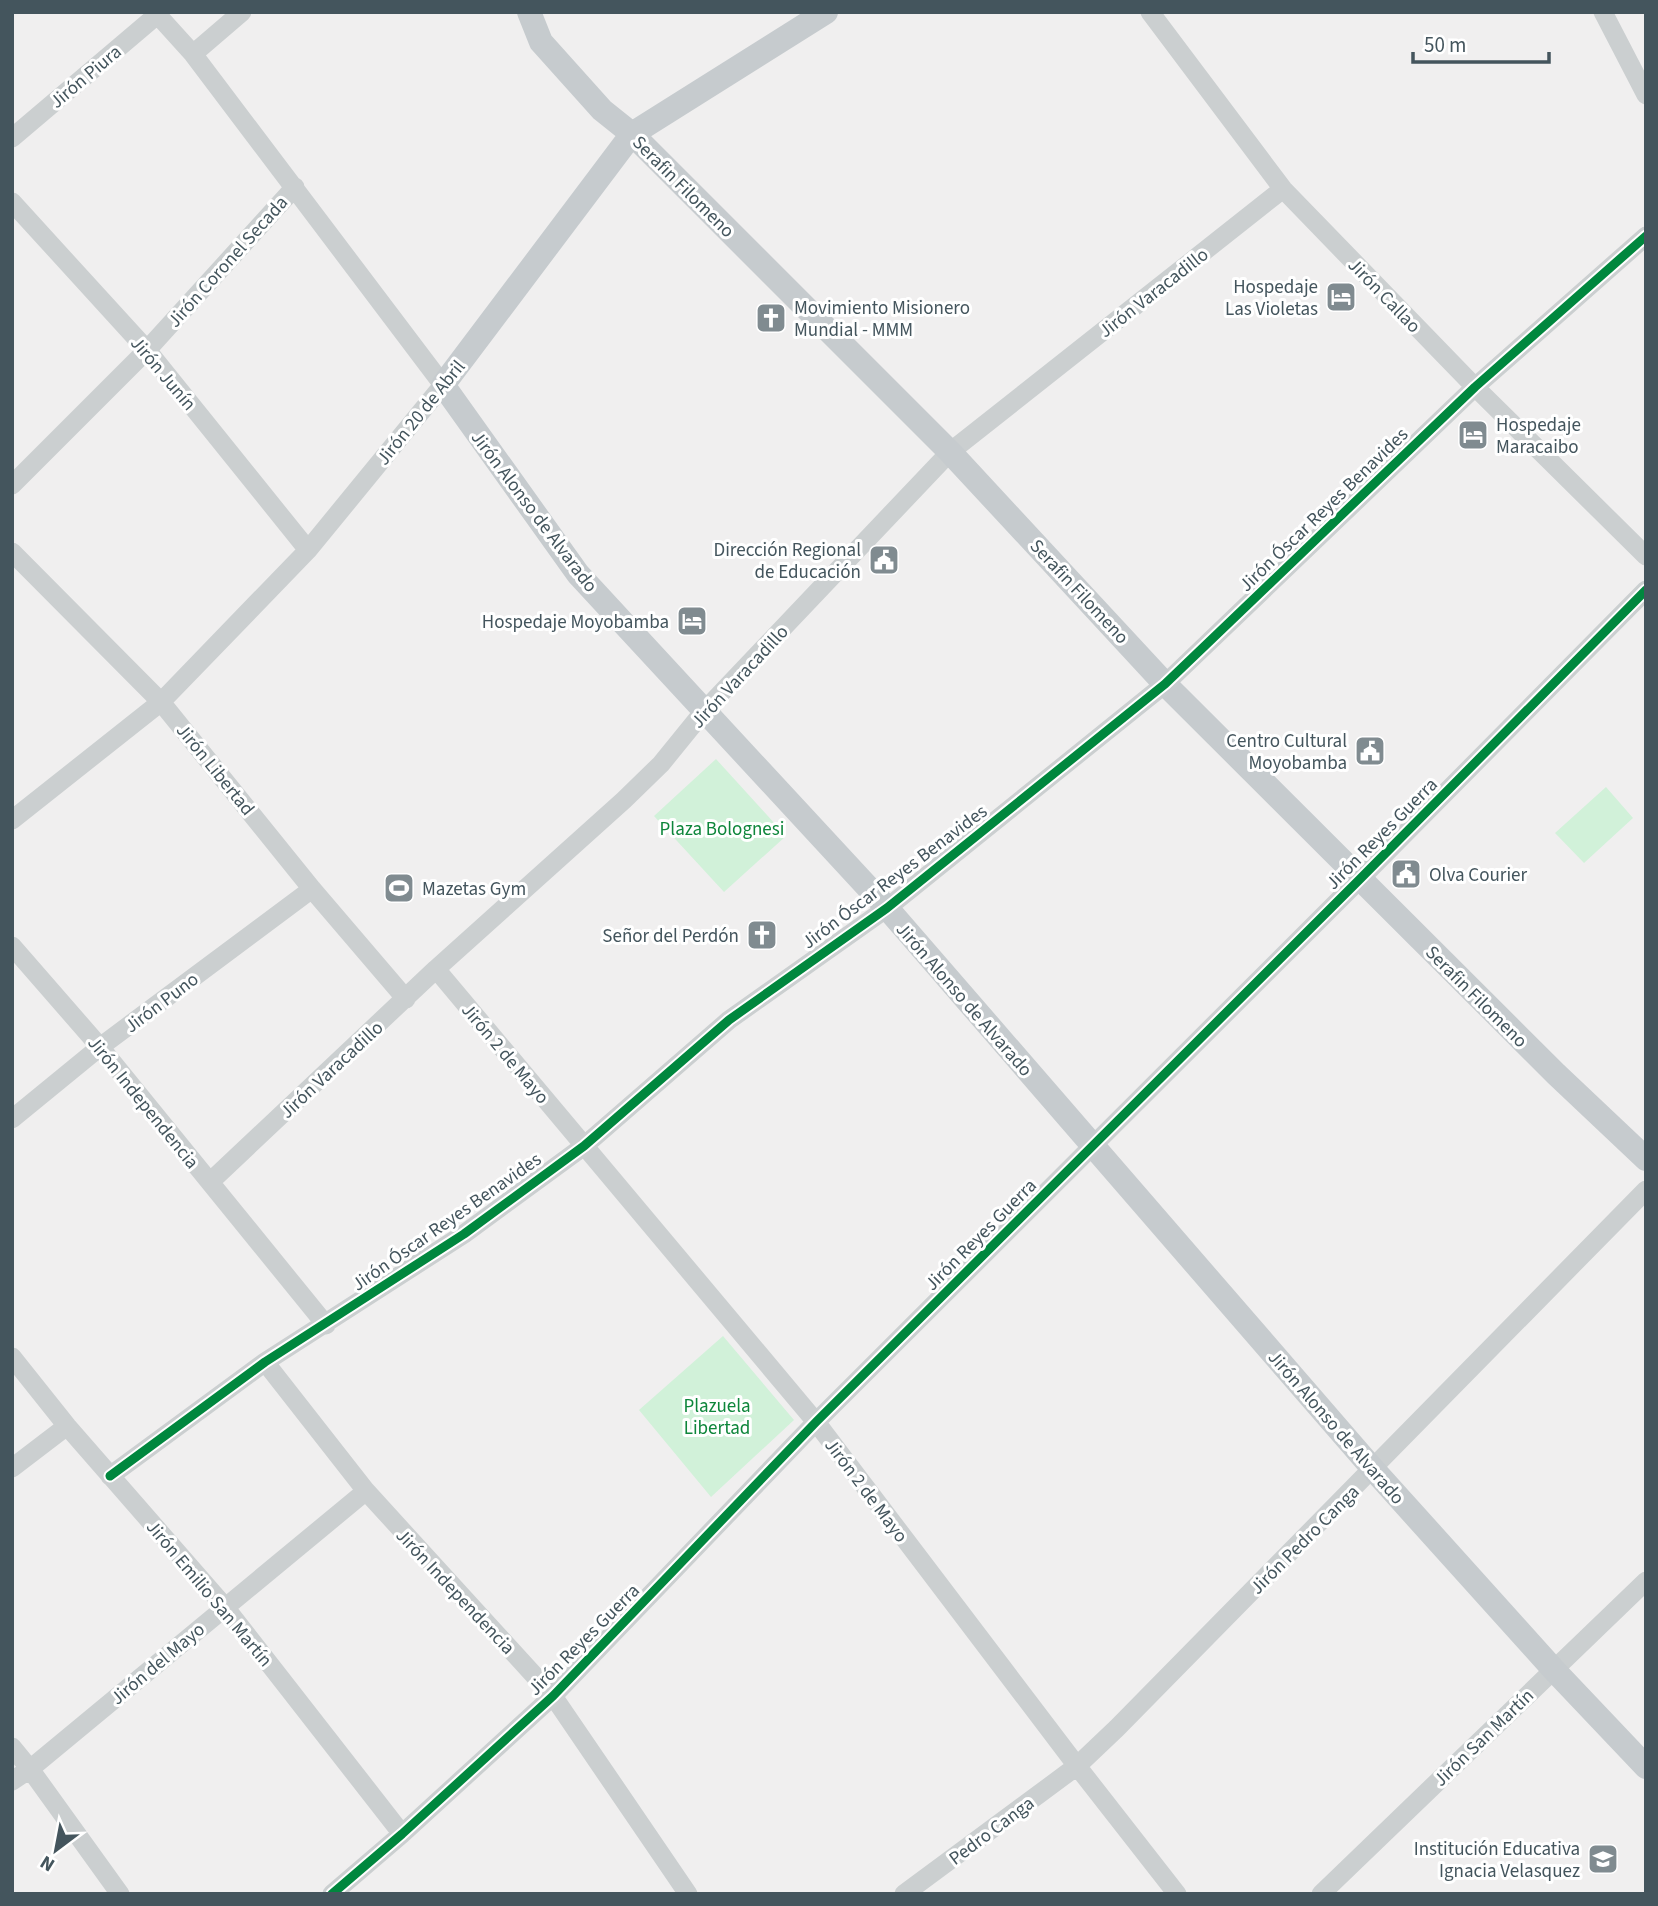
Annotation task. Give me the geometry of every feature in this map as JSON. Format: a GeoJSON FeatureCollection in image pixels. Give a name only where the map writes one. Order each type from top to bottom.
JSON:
{"type":"FeatureCollection","features":[{"type":"Feature","properties":{"kind":"main road","name":"Serafin Filomeno"},"geometry":{"type":"LineString","coordinates":[[529,12],[541,42],[602,110],[632,134],[950,452],[1166,684],[1556,1073],[1646,1159]]}},
{"type":"Feature","properties":{"kind":"main road","name":"Jirón 20 de Abril"},"geometry":{"type":"LineString","coordinates":[[443,385],[632,134],[826,12]]}},
{"type":"Feature","properties":{"kind":"main road","name":"Jirón Alonso de Alvarado"},"geometry":{"type":"LineString","coordinates":[[443,385],[578,574],[887,908],[1373,1469],[1554,1670],[1646,1767]]}},
{"type":"Feature","properties":{"kind":"street"},"geometry":{"type":"LineString","coordinates":[[192,54],[242,12]]}},
{"type":"Feature","properties":{"kind":"street","name":"Jirón Callao"},"geometry":{"type":"LineString","coordinates":[[1150,12],[1283,189],[1475,387],[1646,556]]}},
{"type":"Feature","properties":{"kind":"street"},"geometry":{"type":"LineString","coordinates":[[1603,12],[1646,95]]}},
{"type":"Feature","properties":{"kind":"street","name":"Jirón Alonso de Alvarado"},"geometry":{"type":"LineString","coordinates":[[156,14],[192,54],[295,187],[443,385]]}},
{"type":"Feature","properties":{"kind":"street","name":"Jirón Piura"},"geometry":{"type":"LineString","coordinates":[[12,138],[156,14]]}},
{"type":"Feature","properties":{"kind":"street","name":"Jirón Coronel Secada"},"geometry":{"type":"LineString","coordinates":[[12,485],[147,350],[295,187]]}},
{"type":"Feature","properties":{"kind":"street","name":"Jirón Varacadillo"},"geometry":{"type":"LineString","coordinates":[[210,1182],[436,969],[661,764],[704,711],[950,452],[1283,189]]}},
{"type":"Feature","properties":{"kind":"street","name":"Jirón Junín"},"geometry":{"type":"LineString","coordinates":[[12,202],[147,350],[308,550]]}},
{"type":"Feature","properties":{"kind":"street","name":"Jirón Óscar Reyes Benavides"},"geometry":{"type":"LineString","coordinates":[[110,1476],[265,1362],[464,1234],[584,1146],[729,1020],[887,908],[1166,684],[1475,387],[1646,236]]}},
{"type":"Feature","properties":{"kind":"street","name":"Jirón 20 de Abril"},"geometry":{"type":"LineString","coordinates":[[12,820],[161,702],[308,550],[443,385]]}},
{"type":"Feature","properties":{"kind":"street","name":"Jirón Libertad"},"geometry":{"type":"LineString","coordinates":[[12,552],[161,702],[312,889],[406,999]]}},
{"type":"Feature","properties":{"kind":"street","name":"Jirón Reyes Guerra"},"geometry":{"type":"LineString","coordinates":[[332,1894],[553,1696],[816,1422],[1646,590]]}},
{"type":"Feature","properties":{"kind":"street","name":"Jirón Puno"},"geometry":{"type":"LineString","coordinates":[[12,1119],[100,1047],[312,889]]}},
{"type":"Feature","properties":{"kind":"street","name":"Jirón Independencia"},"geometry":{"type":"LineString","coordinates":[[12,946],[100,1047],[326,1325]]}},
{"type":"Feature","properties":{"kind":"street","name":"Jirón 2 de Mayo"},"geometry":{"type":"LineString","coordinates":[[436,969],[816,1422],[1177,1894]]}},
{"type":"Feature","properties":{"kind":"street","name":"Jirón Pedro Canga"},"geometry":{"type":"LineString","coordinates":[[1077,1766],[1118,1728],[1646,1190]]}},
{"type":"Feature","properties":{"kind":"street","name":"Jirón Emilio San Martín"},"geometry":{"type":"LineString","coordinates":[[12,1357],[67,1426],[225,1607],[401,1834]]}},
{"type":"Feature","properties":{"kind":"street","name":"Jirón Independencia"},"geometry":{"type":"LineString","coordinates":[[265,1362],[366,1491],[553,1696],[688,1894]]}},
{"type":"Feature","properties":{"kind":"street"},"geometry":{"type":"LineString","coordinates":[[12,1468],[67,1426]]}},
{"type":"Feature","properties":{"kind":"street","name":"Jirón del Mayo"},"geometry":{"type":"LineString","coordinates":[[12,1781],[30,1769],[366,1491]]}},
{"type":"Feature","properties":{"kind":"street"},"geometry":{"type":"LineString","coordinates":[[337,1514],[386,1514]]}},
{"type":"Feature","properties":{"kind":"street","name":"Jirón San Martín"},"geometry":{"type":"LineString","coordinates":[[1321,1894],[1646,1581]]}},
{"type":"Feature","properties":{"kind":"street"},"geometry":{"type":"LineString","coordinates":[[12,1747],[120,1894]]}},
{"type":"Feature","properties":{"kind":"street","name":"Pedro Canga"},"geometry":{"type":"LineString","coordinates":[[904,1894],[1077,1766]]}},
{"type":"Feature","properties":{"kind":"green space","name":"Plaza Bolognesi"},"geometry":{"type":"Polygon","coordinates":[[[716,759],[786,836],[724,892],[654,816],[716,759]]]}},
{"type":"Feature","properties":{"kind":"green space"},"geometry":{"type":"Polygon","coordinates":[[[1606,787],[1633,818],[1584,863],[1555,833],[1606,787]]]}},
{"type":"Feature","properties":{"kind":"green space","name":"Plazuela Libertad"},"geometry":{"type":"Polygon","coordinates":[[[723,1336],[794,1420],[711,1497],[639,1410],[723,1336]]]}},
{"type":"Feature","properties":{"kind":"cycle path"},"geometry":{"type":"LineString","coordinates":[[110,1476],[265,1362],[464,1234],[584,1146],[729,1020],[887,908],[1165,684],[1475,387],[1646,236]]}},
{"type":"Feature","properties":{"kind":"cycle path"},"geometry":{"type":"LineString","coordinates":[[332,1894],[553,1696],[816,1422],[1646,590]]}},
{"type":"Feature","properties":{"kind":"place","name":"Hospedaje Las Violetas"},"geometry":{"type":"Point","coordinates":[1341,297]}},
{"type":"Feature","properties":{"kind":"place","name":"Movimiento Misionero Mundial - MMM"},"geometry":{"type":"Point","coordinates":[771,318]}},
{"type":"Feature","properties":{"kind":"place","name":"Hospedaje Maracaibo"},"geometry":{"type":"Point","coordinates":[1473,435]}},
{"type":"Feature","properties":{"kind":"place","name":"Dirección Regional de Educación"},"geometry":{"type":"Point","coordinates":[884,560]}},
{"type":"Feature","properties":{"kind":"place","name":"Hospedaje Moyobamba"},"geometry":{"type":"Point","coordinates":[692,621]}},
{"type":"Feature","properties":{"kind":"place","name":"Centro Cultural Moyobamba"},"geometry":{"type":"Point","coordinates":[1370,751]}},
{"type":"Feature","properties":{"kind":"place","name":"Olva Courier"},"geometry":{"type":"Point","coordinates":[1406,874]}},
{"type":"Feature","properties":{"kind":"place","name":"Mazetas Gym"},"geometry":{"type":"Point","coordinates":[399,888]}},
{"type":"Feature","properties":{"kind":"place","name":"Señor del Perdón"},"geometry":{"type":"Point","coordinates":[762,935]}},
{"type":"Feature","properties":{"kind":"place","name":"Institución Educativa Ignacia Velasquez"},"geometry":{"type":"Point","coordinates":[1603,1859]}}]}
